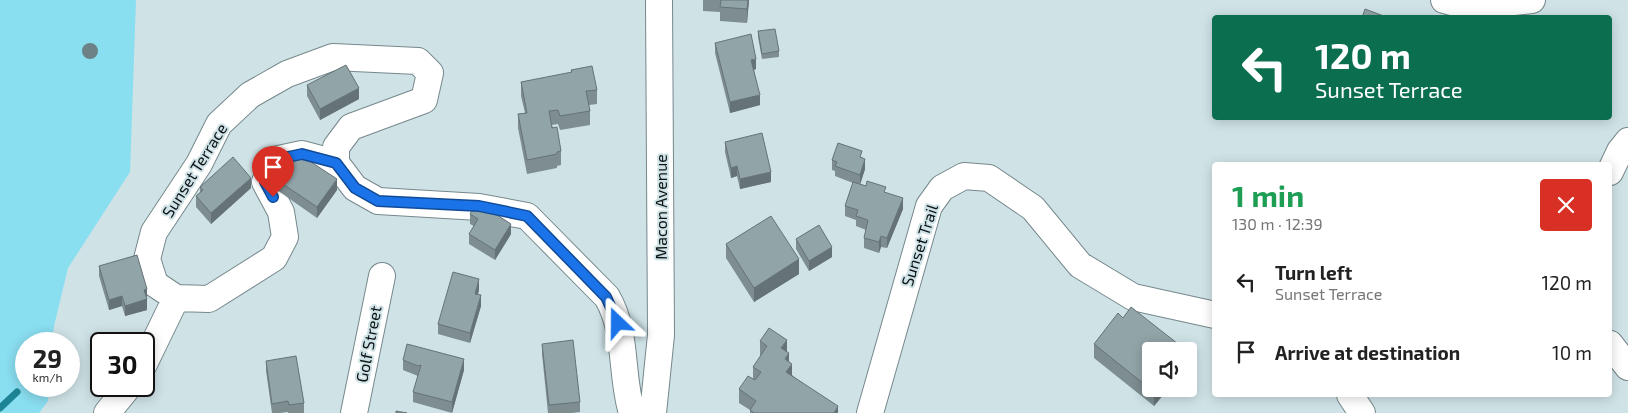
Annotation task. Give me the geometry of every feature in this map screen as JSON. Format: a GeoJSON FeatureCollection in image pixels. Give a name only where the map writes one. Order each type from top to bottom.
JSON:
{"type":"FeatureCollection","features":[{"type":"Feature","properties":{"kind":"street","name":"Macon Avenue"},"geometry":{"type":"LineString","coordinates":[[653,413],[661,335],[659,0]]}},
{"type":"Feature","properties":{"kind":"street"},"geometry":{"type":"LineString","coordinates":[[1444,0],[1470,7],[1532,0]]}},
{"type":"Feature","properties":{"kind":"street","name":"Sunset Terrace"},"geometry":{"type":"LineString","coordinates":[[176,298],[155,284],[147,259],[154,232],[199,164],[219,124],[250,95],[287,74],[333,57],[418,61],[430,73],[424,100],[351,127],[336,147],[336,163]]}},
{"type":"Feature","properties":{"kind":"street"},"geometry":{"type":"LineString","coordinates":[[1612,168],[1620,151],[1628,141]]}},
{"type":"Feature","properties":{"kind":"street"},"geometry":{"type":"LineString","coordinates":[[155,341],[176,298],[209,299],[274,258],[285,237],[281,212],[265,182],[274,160],[302,154],[336,163],[355,188],[378,201],[479,206],[527,216],[606,297],[614,309],[622,337],[624,374],[632,413]]}},
{"type":"Feature","properties":{"kind":"street","name":"Sunset Trail"},"geometry":{"type":"LineString","coordinates":[[870,413],[929,206],[942,188],[964,176],[989,178],[1033,208],[1080,265],[1133,297],[1212,315]]}},
{"type":"Feature","properties":{"kind":"street","name":"Golf Street"},"geometry":{"type":"LineString","coordinates":[[354,413],[382,276]]}},
{"type":"Feature","properties":{"kind":"street"},"geometry":{"type":"LineString","coordinates":[[1612,347],[1628,367]]}},
{"type":"Feature","properties":{"kind":"street"},"geometry":{"type":"LineString","coordinates":[[107,413],[120,397]]}},
{"type":"Feature","properties":{"kind":"street"},"geometry":{"type":"LineString","coordinates":[[1351,397],[1362,413]]}},
{"type":"Feature","properties":{"kind":"shaded area"},"geometry":{"type":"Polygon","coordinates":[[[0,0],[136,0],[130,172],[68,268],[53,332],[15,332],[15,397],[48,397],[48,401],[39,413],[0,413],[0,0]]]}},
{"type":"Feature","properties":{"kind":"building"},"geometry":{"type":"Polygon","coordinates":[[[721,0],[748,0],[747,9],[720,7],[721,0]]]}},
{"type":"Feature","properties":{"kind":"building"},"geometry":{"type":"Polygon","coordinates":[[[1365,9],[1381,15],[1363,15],[1365,9]]]}},
{"type":"Feature","properties":{"kind":"building"},"geometry":{"type":"Polygon","coordinates":[[[775,29],[779,51],[762,54],[758,31],[775,29]]]}},
{"type":"Feature","properties":{"kind":"building"},"geometry":{"type":"Polygon","coordinates":[[[751,34],[756,59],[751,60],[760,95],[730,102],[715,43],[751,34]]]}},
{"type":"Feature","properties":{"kind":"building"},"geometry":{"type":"Polygon","coordinates":[[[346,65],[359,88],[320,109],[307,85],[346,65]]]}},
{"type":"Feature","properties":{"kind":"building"},"geometry":{"type":"Polygon","coordinates":[[[592,66],[597,90],[586,91],[590,111],[560,116],[558,110],[549,111],[552,128],[557,127],[561,151],[557,152],[557,154],[527,160],[518,114],[527,113],[521,82],[592,66]]]}},
{"type":"Feature","properties":{"kind":"building"},"geometry":{"type":"Polygon","coordinates":[[[762,133],[771,172],[740,179],[737,166],[731,168],[725,142],[762,133]]]}},
{"type":"Feature","properties":{"kind":"building"},"geometry":{"type":"Polygon","coordinates":[[[838,143],[862,151],[860,157],[865,159],[860,175],[835,166],[837,162],[832,160],[838,143]]]}},
{"type":"Feature","properties":{"kind":"building"},"geometry":{"type":"Polygon","coordinates":[[[296,152],[337,179],[317,207],[277,180],[296,152]]]}},
{"type":"Feature","properties":{"kind":"building"},"geometry":{"type":"Polygon","coordinates":[[[233,157],[251,178],[211,213],[196,196],[203,190],[200,187],[233,157]]]}},
{"type":"Feature","properties":{"kind":"building"},"geometry":{"type":"Polygon","coordinates":[[[867,181],[886,187],[884,192],[903,198],[887,238],[881,236],[879,242],[864,238],[868,220],[856,216],[858,210],[845,206],[853,182],[866,186],[867,181]]]}},
{"type":"Feature","properties":{"kind":"building"},"geometry":{"type":"Polygon","coordinates":[[[477,202],[511,224],[495,250],[469,234],[478,219],[470,214],[477,202]]]}},
{"type":"Feature","properties":{"kind":"building"},"geometry":{"type":"Polygon","coordinates":[[[771,216],[799,259],[754,288],[726,244],[771,216]]]}},
{"type":"Feature","properties":{"kind":"building"},"geometry":{"type":"Polygon","coordinates":[[[819,225],[832,247],[809,261],[796,239],[819,225]]]}},
{"type":"Feature","properties":{"kind":"building"},"geometry":{"type":"Polygon","coordinates":[[[137,255],[147,289],[144,290],[147,299],[125,306],[122,296],[109,300],[99,266],[137,255]]]}},
{"type":"Feature","properties":{"kind":"building"},"geometry":{"type":"Polygon","coordinates":[[[453,272],[479,279],[475,294],[481,295],[470,333],[438,324],[453,272]]]}},
{"type":"Feature","properties":{"kind":"building"},"geometry":{"type":"Polygon","coordinates":[[[1131,307],[1176,342],[1142,342],[1142,382],[1094,344],[1118,313],[1123,318],[1131,307]]]}},
{"type":"Feature","properties":{"kind":"building"},"geometry":{"type":"Polygon","coordinates":[[[769,328],[787,340],[781,348],[789,353],[785,359],[792,364],[786,372],[838,406],[834,413],[754,413],[750,410],[756,401],[739,389],[748,376],[755,380],[761,372],[753,367],[767,346],[760,341],[769,328]]]}},
{"type":"Feature","properties":{"kind":"building"},"geometry":{"type":"Polygon","coordinates":[[[573,340],[580,402],[549,405],[542,344],[573,340]]]}},
{"type":"Feature","properties":{"kind":"building"},"geometry":{"type":"Polygon","coordinates":[[[407,344],[464,359],[452,402],[413,392],[421,365],[418,366],[403,360],[407,344]]]}},
{"type":"Feature","properties":{"kind":"building"},"geometry":{"type":"Polygon","coordinates":[[[296,356],[304,403],[289,405],[288,401],[272,404],[266,361],[296,356]]]}},
{"type":"Feature","properties":{"kind":"waterway"},"geometry":{"type":"LineString","coordinates":[[0,408],[15,394]]}},
{"type":"Feature","properties":{"kind":"route"},"geometry":{"type":"LineString","coordinates":[[273,197],[265,182],[274,160],[302,154],[336,163],[355,188],[378,201],[479,206],[527,216],[606,297],[614,309],[618,323]]}}]}
